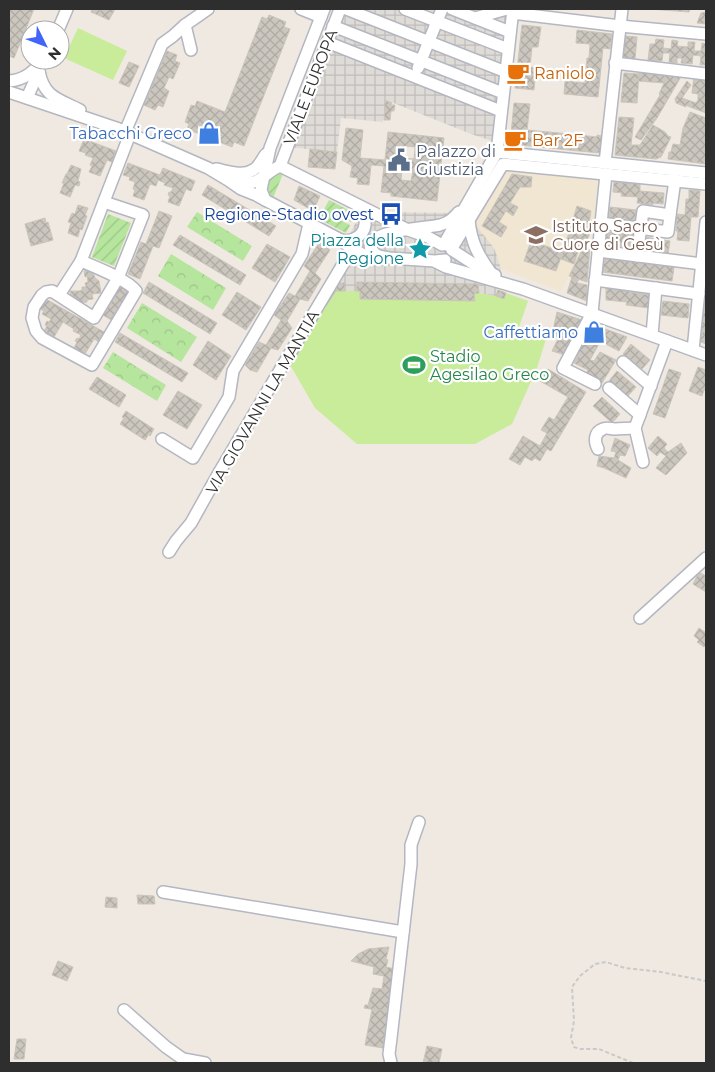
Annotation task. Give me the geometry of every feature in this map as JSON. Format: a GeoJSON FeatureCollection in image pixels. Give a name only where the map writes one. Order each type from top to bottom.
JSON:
{"type":"FeatureCollection","features":[{"type":"Feature","properties":{"kind":"street"},"geometry":{"type":"LineString","coordinates":[[59,295],[81,261],[162,44],[184,25],[208,9]]}},
{"type":"Feature","properties":{"kind":"street"},"geometry":{"type":"LineString","coordinates":[[300,9],[323,13]]}},
{"type":"Feature","properties":{"kind":"street","name":"VIALE EUROPA"},"geometry":{"type":"LineString","coordinates":[[280,166],[340,9]]}},
{"type":"Feature","properties":{"kind":"street"},"geometry":{"type":"LineString","coordinates":[[346,9],[506,72]]}},
{"type":"Feature","properties":{"kind":"street"},"geometry":{"type":"LineString","coordinates":[[405,9],[508,49]]}},
{"type":"Feature","properties":{"kind":"street"},"geometry":{"type":"LineString","coordinates":[[415,76],[442,9]]}},
{"type":"Feature","properties":{"kind":"street"},"geometry":{"type":"LineString","coordinates":[[452,9],[510,32]]}},
{"type":"Feature","properties":{"kind":"street"},"geometry":{"type":"LineString","coordinates":[[595,384],[564,368],[592,313],[615,63],[622,9]]}},
{"type":"Feature","properties":{"kind":"street"},"geometry":{"type":"LineString","coordinates":[[475,18],[511,10],[620,26],[706,34]]}},
{"type":"Feature","properties":{"kind":"street"},"geometry":{"type":"LineString","coordinates":[[441,261],[451,257],[448,247],[461,216],[496,152],[506,72],[511,10]]}},
{"type":"Feature","properties":{"kind":"street","name":"VIALE EUROPA"},"geometry":{"type":"LineString","coordinates":[[270,148],[323,13]]}},
{"type":"Feature","properties":{"kind":"street"},"geometry":{"type":"LineString","coordinates":[[184,25],[191,50]]}},
{"type":"Feature","properties":{"kind":"street"},"geometry":{"type":"LineString","coordinates":[[333,26],[503,93]]}},
{"type":"Feature","properties":{"kind":"street"},"geometry":{"type":"LineString","coordinates":[[327,42],[501,111]]}},
{"type":"Feature","properties":{"kind":"street"},"geometry":{"type":"LineString","coordinates":[[615,63],[706,74]]}},
{"type":"Feature","properties":{"kind":"street"},"geometry":{"type":"LineString","coordinates":[[9,81],[26,77],[34,70]]}},
{"type":"Feature","properties":{"kind":"street"},"geometry":{"type":"LineString","coordinates":[[39,71],[44,88],[49,94],[113,127]]}},
{"type":"Feature","properties":{"kind":"street"},"geometry":{"type":"LineString","coordinates":[[27,98],[39,71]]}},
{"type":"Feature","properties":{"kind":"street"},"geometry":{"type":"LineString","coordinates":[[9,92],[113,127],[208,168],[241,190],[256,195],[368,256],[441,261],[592,313],[706,356]]}},
{"type":"Feature","properties":{"kind":"street"},"geometry":{"type":"LineString","coordinates":[[208,168],[245,173],[253,170],[259,164],[270,148]]}},
{"type":"Feature","properties":{"kind":"street"},"geometry":{"type":"LineString","coordinates":[[265,200],[262,190],[263,178],[270,148]]}},
{"type":"Feature","properties":{"kind":"street"},"geometry":{"type":"LineString","coordinates":[[496,152],[706,184]]}},
{"type":"Feature","properties":{"kind":"street"},"geometry":{"type":"LineString","coordinates":[[448,247],[469,220],[503,164],[706,173]]}},
{"type":"Feature","properties":{"kind":"street"},"geometry":{"type":"LineString","coordinates":[[228,180],[251,184],[280,166],[408,230],[448,247],[483,270],[523,289]]}},
{"type":"Feature","properties":{"kind":"street"},"geometry":{"type":"LineString","coordinates":[[601,223],[668,232],[675,180]]}},
{"type":"Feature","properties":{"kind":"street"},"geometry":{"type":"LineString","coordinates":[[378,256],[371,248],[374,238],[380,235],[440,225],[450,221],[468,201]]}},
{"type":"Feature","properties":{"kind":"street"},"geometry":{"type":"LineString","coordinates":[[94,318],[118,278],[143,215],[104,202]]}},
{"type":"Feature","properties":{"kind":"street"},"geometry":{"type":"LineString","coordinates":[[346,244],[361,234],[364,229],[365,217],[357,205]]}},
{"type":"Feature","properties":{"kind":"street"},"geometry":{"type":"LineString","coordinates":[[637,256],[643,211],[670,215]]}},
{"type":"Feature","properties":{"kind":"street"},"geometry":{"type":"LineString","coordinates":[[469,220],[472,239],[483,262],[492,274]]}},
{"type":"Feature","properties":{"kind":"street"},"geometry":{"type":"LineString","coordinates":[[693,350],[706,222]]}},
{"type":"Feature","properties":{"kind":"street"},"geometry":{"type":"LineString","coordinates":[[162,439],[193,458],[229,398],[233,371],[302,254],[310,224]]}},
{"type":"Feature","properties":{"kind":"street","name":"VIA GIOVANNI LA MANTIA"},"geometry":{"type":"LineString","coordinates":[[168,552],[191,523],[346,244]]}},
{"type":"Feature","properties":{"kind":"street"},"geometry":{"type":"LineString","coordinates":[[598,251],[702,264]]}},
{"type":"Feature","properties":{"kind":"street"},"geometry":{"type":"LineString","coordinates":[[81,261],[118,278],[136,291],[92,364],[42,338],[36,330],[32,318],[34,307],[42,295],[52,291],[112,330]]}},
{"type":"Feature","properties":{"kind":"street"},"geometry":{"type":"LineString","coordinates":[[595,280],[699,294]]}},
{"type":"Feature","properties":{"kind":"street"},"geometry":{"type":"LineString","coordinates":[[652,335],[656,288]]}},
{"type":"Feature","properties":{"kind":"street"},"geometry":{"type":"LineString","coordinates":[[643,462],[635,428],[667,341]]}},
{"type":"Feature","properties":{"kind":"street"},"geometry":{"type":"LineString","coordinates":[[623,362],[651,386]]}},
{"type":"Feature","properties":{"kind":"street"},"geometry":{"type":"LineString","coordinates":[[609,388],[640,415]]}},
{"type":"Feature","properties":{"kind":"street"},"geometry":{"type":"LineString","coordinates":[[598,449],[595,443],[598,431],[605,428],[635,428]]}},
{"type":"Feature","properties":{"kind":"street"},"geometry":{"type":"LineString","coordinates":[[640,618],[704,564]]}},
{"type":"Feature","properties":{"kind":"street"},"geometry":{"type":"LineString","coordinates":[[391,1063],[391,1038],[411,864],[411,845],[419,822]]}},
{"type":"Feature","properties":{"kind":"street"},"geometry":{"type":"LineString","coordinates":[[162,892],[403,932]]}},
{"type":"Feature","properties":{"kind":"street"},"geometry":{"type":"LineString","coordinates":[[124,1010],[183,1059],[205,1063]]}},
{"type":"Feature","properties":{"kind":"path"},"geometry":{"type":"LineString","coordinates":[[633,1063],[599,1049],[580,1049],[574,1047],[571,1038],[574,1021],[572,987],[580,976],[595,964],[606,962],[625,968],[661,972],[706,981]]}},
{"type":"Feature","properties":{"kind":"shaded area"},"geometry":{"type":"Polygon","coordinates":[[[340,9],[513,9],[498,143],[386,100],[383,122],[341,118],[337,152],[287,147],[340,9]]]}},
{"type":"Feature","properties":{"kind":"shaded area","name":"Istituto Sacro Cuore di Gesù"},"geometry":{"type":"Polygon","coordinates":[[[507,170],[597,180],[594,225],[561,291],[501,269],[494,248],[475,224],[507,170]]]}},
{"type":"Feature","properties":{"kind":"shaded area","name":"Piazza della Regione"},"geometry":{"type":"Polygon","coordinates":[[[367,202],[387,212],[457,213],[475,224],[494,248],[501,269],[496,296],[479,293],[478,284],[357,282],[356,291],[345,291],[345,283],[336,283],[339,265],[348,237],[367,202]]]}},
{"type":"Feature","properties":{"kind":"green space"},"geometry":{"type":"Polygon","coordinates":[[[78,28],[127,51],[113,80],[70,61],[70,45],[78,28]]]}},
{"type":"Feature","properties":{"kind":"green space"},"geometry":{"type":"Polygon","coordinates":[[[283,174],[273,198],[268,191],[268,184],[272,178],[283,174]]]}},
{"type":"Feature","properties":{"kind":"green space"},"geometry":{"type":"Polygon","coordinates":[[[329,200],[356,214],[351,222],[336,211],[332,217],[350,225],[346,233],[319,219],[329,200]]]}},
{"type":"Feature","properties":{"kind":"green space"},"geometry":{"type":"Polygon","coordinates":[[[197,212],[252,246],[243,261],[187,227],[197,212]]]}},
{"type":"Feature","properties":{"kind":"green space"},"geometry":{"type":"Polygon","coordinates":[[[108,214],[131,223],[114,266],[92,257],[108,214]]]}},
{"type":"Feature","properties":{"kind":"green space"},"geometry":{"type":"Polygon","coordinates":[[[171,254],[226,288],[213,310],[158,276],[171,254]]]}},
{"type":"Feature","properties":{"kind":"green space","name":"Stadio Agesilao Greco"},"geometry":{"type":"Polygon","coordinates":[[[357,282],[478,284],[479,293],[496,296],[498,290],[528,301],[518,330],[546,339],[537,368],[512,424],[475,444],[357,444],[315,408],[289,363],[336,283],[345,283],[356,291],[357,282]]]}},
{"type":"Feature","properties":{"kind":"green space"},"geometry":{"type":"Polygon","coordinates":[[[142,303],[197,337],[181,362],[127,328],[142,303]]]}},
{"type":"Feature","properties":{"kind":"green space"},"geometry":{"type":"Polygon","coordinates":[[[113,352],[166,385],[157,401],[103,368],[113,352]]]}},
{"type":"Feature","properties":{"kind":"building"},"geometry":{"type":"Polygon","coordinates":[[[9,9],[34,9],[30,20],[20,20],[20,43],[14,58],[9,56],[9,9]]]}},
{"type":"Feature","properties":{"kind":"building"},"geometry":{"type":"Polygon","coordinates":[[[92,9],[101,9],[98,15],[91,12],[92,9]]]}},
{"type":"Feature","properties":{"kind":"building"},"geometry":{"type":"Polygon","coordinates":[[[101,9],[115,9],[109,20],[98,15],[101,9]]]}},
{"type":"Feature","properties":{"kind":"building"},"geometry":{"type":"Polygon","coordinates":[[[649,9],[690,9],[689,12],[649,9]]]}},
{"type":"Feature","properties":{"kind":"building"},"geometry":{"type":"Polygon","coordinates":[[[706,12],[706,24],[697,23],[701,13],[706,12]]]}},
{"type":"Feature","properties":{"kind":"building"},"geometry":{"type":"Polygon","coordinates":[[[269,15],[286,22],[284,27],[290,29],[244,146],[234,142],[232,147],[187,129],[189,124],[185,122],[191,105],[195,106],[197,101],[225,112],[262,17],[267,19],[269,15]]]}},
{"type":"Feature","properties":{"kind":"building"},"geometry":{"type":"Polygon","coordinates":[[[522,25],[541,27],[538,47],[532,47],[530,67],[536,68],[534,90],[515,88],[522,25]]]}},
{"type":"Feature","properties":{"kind":"building"},"geometry":{"type":"Polygon","coordinates":[[[577,30],[612,34],[610,49],[603,48],[598,97],[564,94],[565,81],[585,83],[590,44],[576,43],[577,30]]]}},
{"type":"Feature","properties":{"kind":"building"},"geometry":{"type":"Polygon","coordinates":[[[625,36],[637,37],[635,59],[623,58],[625,36]]]}},
{"type":"Feature","properties":{"kind":"building"},"geometry":{"type":"Polygon","coordinates":[[[656,39],[664,40],[663,48],[671,49],[672,40],[678,41],[677,46],[688,47],[688,42],[695,42],[694,51],[701,51],[702,43],[706,44],[706,65],[700,65],[701,56],[693,55],[692,64],[681,63],[682,58],[677,58],[677,63],[669,62],[670,53],[663,53],[662,61],[648,60],[650,44],[655,44],[656,39]]]}},
{"type":"Feature","properties":{"kind":"building"},"geometry":{"type":"Polygon","coordinates":[[[167,51],[177,55],[175,61],[180,63],[173,79],[169,77],[164,88],[169,91],[163,107],[158,105],[155,110],[144,105],[167,51]]]}},
{"type":"Feature","properties":{"kind":"building"},"geometry":{"type":"Polygon","coordinates":[[[129,62],[139,66],[129,87],[119,83],[129,62]]]}},
{"type":"Feature","properties":{"kind":"building"},"geometry":{"type":"Polygon","coordinates":[[[639,72],[682,75],[657,118],[641,140],[635,137],[660,95],[664,83],[638,81],[639,72]]]}},
{"type":"Feature","properties":{"kind":"building"},"geometry":{"type":"Polygon","coordinates":[[[624,73],[639,74],[637,103],[621,102],[624,73]]]}},
{"type":"Feature","properties":{"kind":"building"},"geometry":{"type":"Polygon","coordinates":[[[694,77],[706,79],[706,113],[676,103],[675,99],[687,81],[691,85],[682,98],[696,103],[698,94],[692,93],[694,77]]]}},
{"type":"Feature","properties":{"kind":"building"},"geometry":{"type":"Polygon","coordinates":[[[385,100],[392,103],[391,105],[395,105],[394,111],[391,111],[390,120],[384,120],[385,100]]]}},
{"type":"Feature","properties":{"kind":"building"},"geometry":{"type":"Polygon","coordinates":[[[514,103],[530,104],[527,130],[570,134],[569,150],[510,144],[514,103]]]}},
{"type":"Feature","properties":{"kind":"building"},"geometry":{"type":"Polygon","coordinates":[[[690,112],[706,118],[706,164],[668,159],[673,144],[680,145],[683,128],[690,112]]]}},
{"type":"Feature","properties":{"kind":"building"},"geometry":{"type":"Polygon","coordinates":[[[619,117],[634,118],[631,145],[640,145],[653,125],[671,137],[661,157],[656,159],[615,155],[619,117]]]}},
{"type":"Feature","properties":{"kind":"building"},"geometry":{"type":"Polygon","coordinates":[[[346,128],[363,130],[360,158],[385,160],[388,132],[444,138],[437,201],[391,196],[391,193],[381,192],[384,166],[371,165],[369,185],[357,184],[358,178],[350,177],[352,166],[342,160],[346,128]],[[405,146],[403,158],[414,159],[415,147],[405,146]],[[402,170],[401,180],[411,181],[413,171],[402,170]]]}},
{"type":"Feature","properties":{"kind":"building"},"geometry":{"type":"Polygon","coordinates":[[[570,134],[602,136],[600,153],[569,150],[570,134]]]}},
{"type":"Feature","properties":{"kind":"building"},"geometry":{"type":"Polygon","coordinates":[[[84,139],[116,151],[112,162],[107,160],[100,176],[89,172],[93,158],[79,151],[84,139]]]}},
{"type":"Feature","properties":{"kind":"building"},"geometry":{"type":"Polygon","coordinates":[[[310,149],[337,152],[335,169],[308,167],[310,149]]]}},
{"type":"Feature","properties":{"kind":"building"},"geometry":{"type":"Polygon","coordinates":[[[128,163],[160,175],[163,168],[195,181],[191,191],[186,189],[179,206],[168,202],[169,192],[173,188],[164,185],[165,183],[158,180],[156,186],[150,184],[144,200],[133,196],[135,182],[129,180],[130,177],[123,175],[128,163]]]}},
{"type":"Feature","properties":{"kind":"building"},"geometry":{"type":"Polygon","coordinates":[[[71,165],[81,169],[78,181],[80,182],[79,186],[75,185],[70,197],[60,193],[64,183],[62,183],[71,165]]]}},
{"type":"Feature","properties":{"kind":"building"},"geometry":{"type":"Polygon","coordinates":[[[512,174],[532,177],[531,187],[520,187],[510,203],[518,207],[513,216],[506,211],[499,222],[507,227],[501,237],[482,226],[512,174]]]}},
{"type":"Feature","properties":{"kind":"building"},"geometry":{"type":"Polygon","coordinates":[[[614,182],[640,184],[640,191],[664,193],[663,204],[637,203],[638,197],[621,196],[622,193],[613,192],[614,182]]]}},
{"type":"Feature","properties":{"kind":"building"},"geometry":{"type":"Polygon","coordinates":[[[208,185],[276,226],[269,236],[202,195],[208,185]]]}},
{"type":"Feature","properties":{"kind":"building"},"geometry":{"type":"Polygon","coordinates":[[[299,186],[320,196],[313,211],[294,200],[299,186]]]}},
{"type":"Feature","properties":{"kind":"building"},"geometry":{"type":"Polygon","coordinates":[[[689,190],[700,191],[698,217],[691,217],[689,241],[677,240],[677,214],[685,215],[686,199],[689,199],[689,190]]]}},
{"type":"Feature","properties":{"kind":"building"},"geometry":{"type":"Polygon","coordinates":[[[78,205],[88,208],[85,215],[87,216],[78,237],[68,233],[71,223],[68,222],[72,213],[75,214],[78,205]]]}},
{"type":"Feature","properties":{"kind":"building"},"geometry":{"type":"Polygon","coordinates":[[[577,206],[591,211],[589,224],[594,225],[584,246],[580,245],[574,264],[561,259],[577,206]]]}},
{"type":"Feature","properties":{"kind":"building"},"geometry":{"type":"Polygon","coordinates":[[[610,207],[636,210],[635,222],[609,217],[610,207]]]}},
{"type":"Feature","properties":{"kind":"building"},"geometry":{"type":"Polygon","coordinates":[[[159,211],[172,216],[159,248],[153,246],[140,279],[128,274],[141,242],[146,244],[159,211]]]}},
{"type":"Feature","properties":{"kind":"building"},"geometry":{"type":"Polygon","coordinates":[[[45,218],[53,240],[31,246],[25,224],[45,218]]]}},
{"type":"Feature","properties":{"kind":"building"},"geometry":{"type":"Polygon","coordinates":[[[534,225],[546,229],[543,235],[539,234],[539,236],[528,232],[529,229],[532,231],[534,225]]]}},
{"type":"Feature","properties":{"kind":"building"},"geometry":{"type":"Polygon","coordinates":[[[607,232],[633,233],[632,247],[606,245],[607,232]]]}},
{"type":"Feature","properties":{"kind":"building"},"geometry":{"type":"Polygon","coordinates":[[[180,235],[246,275],[240,285],[173,245],[180,235]]]}},
{"type":"Feature","properties":{"kind":"building"},"geometry":{"type":"Polygon","coordinates":[[[644,237],[670,241],[668,254],[652,252],[652,249],[643,247],[644,237]]]}},
{"type":"Feature","properties":{"kind":"building"},"geometry":{"type":"Polygon","coordinates":[[[531,241],[563,252],[556,271],[524,261],[531,241]]]}},
{"type":"Feature","properties":{"kind":"building"},"geometry":{"type":"Polygon","coordinates":[[[319,243],[330,250],[315,273],[321,279],[308,301],[300,299],[287,321],[292,328],[278,350],[271,348],[257,372],[250,370],[245,365],[259,342],[266,345],[281,320],[274,315],[289,293],[295,296],[310,271],[304,266],[319,243]]]}},
{"type":"Feature","properties":{"kind":"building"},"geometry":{"type":"Polygon","coordinates":[[[267,244],[290,257],[275,282],[252,268],[267,244]]]}},
{"type":"Feature","properties":{"kind":"building"},"geometry":{"type":"Polygon","coordinates":[[[584,246],[590,247],[587,282],[569,276],[584,246]]]}},
{"type":"Feature","properties":{"kind":"building"},"geometry":{"type":"Polygon","coordinates":[[[604,258],[674,267],[672,281],[602,272],[604,258]]]}},
{"type":"Feature","properties":{"kind":"building"},"geometry":{"type":"Polygon","coordinates":[[[91,269],[95,278],[99,281],[101,293],[92,294],[93,299],[80,303],[76,299],[74,300],[74,297],[71,297],[70,291],[79,291],[82,290],[82,287],[86,287],[85,283],[88,282],[84,271],[91,269]]]}},
{"type":"Feature","properties":{"kind":"building"},"geometry":{"type":"Polygon","coordinates":[[[572,277],[579,279],[577,283],[587,285],[587,301],[567,293],[572,277]]]}},
{"type":"Feature","properties":{"kind":"building"},"geometry":{"type":"Polygon","coordinates":[[[149,282],[217,323],[210,334],[143,293],[149,282]]]}},
{"type":"Feature","properties":{"kind":"building"},"geometry":{"type":"Polygon","coordinates":[[[357,282],[478,284],[479,293],[474,294],[475,301],[360,299],[360,291],[356,291],[357,282]]]}},
{"type":"Feature","properties":{"kind":"building"},"geometry":{"type":"Polygon","coordinates":[[[336,283],[336,291],[326,306],[322,304],[336,283]]]}},
{"type":"Feature","properties":{"kind":"building"},"geometry":{"type":"Polygon","coordinates":[[[336,283],[345,283],[345,291],[336,291],[336,283]]]}},
{"type":"Feature","properties":{"kind":"building"},"geometry":{"type":"Polygon","coordinates":[[[120,286],[130,292],[113,321],[103,315],[120,286]]]}},
{"type":"Feature","properties":{"kind":"building"},"geometry":{"type":"Polygon","coordinates":[[[606,286],[629,289],[629,292],[650,295],[649,308],[626,305],[627,302],[606,300],[606,286]]]}},
{"type":"Feature","properties":{"kind":"building"},"geometry":{"type":"Polygon","coordinates":[[[498,290],[506,293],[504,299],[496,296],[498,290]]]}},
{"type":"Feature","properties":{"kind":"building"},"geometry":{"type":"Polygon","coordinates":[[[237,292],[261,307],[246,330],[222,315],[237,292]]]}},
{"type":"Feature","properties":{"kind":"building"},"geometry":{"type":"Polygon","coordinates":[[[706,293],[706,344],[699,341],[703,331],[701,330],[706,293]]]}},
{"type":"Feature","properties":{"kind":"building"},"geometry":{"type":"Polygon","coordinates":[[[44,298],[104,332],[99,342],[94,339],[85,354],[74,348],[77,342],[75,341],[81,335],[63,322],[54,337],[44,331],[47,321],[49,322],[51,319],[42,314],[44,311],[38,308],[44,298]]]}},
{"type":"Feature","properties":{"kind":"building"},"geometry":{"type":"Polygon","coordinates":[[[663,301],[689,304],[688,318],[661,315],[663,301]]]}},
{"type":"Feature","properties":{"kind":"building"},"geometry":{"type":"Polygon","coordinates":[[[557,312],[582,320],[565,355],[552,351],[559,337],[552,335],[557,312]]]}},
{"type":"Feature","properties":{"kind":"building"},"geometry":{"type":"Polygon","coordinates":[[[592,324],[627,337],[619,351],[596,339],[594,342],[599,344],[590,360],[594,361],[600,352],[616,360],[602,383],[585,375],[588,370],[574,363],[578,356],[575,355],[592,324]]]}},
{"type":"Feature","properties":{"kind":"building"},"geometry":{"type":"Polygon","coordinates":[[[120,333],[188,373],[182,382],[115,342],[120,333]]]}},
{"type":"Feature","properties":{"kind":"building"},"geometry":{"type":"Polygon","coordinates":[[[208,341],[231,356],[216,380],[193,365],[208,341]]]}},
{"type":"Feature","properties":{"kind":"building"},"geometry":{"type":"Polygon","coordinates":[[[631,344],[650,360],[642,369],[623,354],[631,344]]]}},
{"type":"Feature","properties":{"kind":"building"},"geometry":{"type":"Polygon","coordinates":[[[698,367],[706,370],[706,390],[704,390],[702,396],[689,391],[698,367]]]}},
{"type":"Feature","properties":{"kind":"building"},"geometry":{"type":"Polygon","coordinates":[[[548,369],[586,392],[551,451],[547,449],[540,461],[535,458],[532,461],[525,457],[520,465],[509,459],[523,436],[540,446],[547,433],[541,430],[549,417],[554,420],[568,397],[540,381],[548,369]]]}},
{"type":"Feature","properties":{"kind":"building"},"geometry":{"type":"Polygon","coordinates":[[[669,369],[681,373],[665,418],[653,414],[669,369]]]}},
{"type":"Feature","properties":{"kind":"building"},"geometry":{"type":"Polygon","coordinates":[[[617,371],[636,387],[627,397],[609,381],[617,371]]]}},
{"type":"Feature","properties":{"kind":"building"},"geometry":{"type":"Polygon","coordinates":[[[97,377],[126,395],[119,407],[89,389],[97,377]]]}},
{"type":"Feature","properties":{"kind":"building"},"geometry":{"type":"Polygon","coordinates":[[[178,391],[202,405],[187,429],[163,415],[178,391]]]}},
{"type":"Feature","properties":{"kind":"building"},"geometry":{"type":"Polygon","coordinates":[[[602,397],[620,414],[612,423],[593,406],[602,397]]]}},
{"type":"Feature","properties":{"kind":"building"},"geometry":{"type":"Polygon","coordinates":[[[126,411],[154,429],[145,440],[120,424],[126,411]]]}},
{"type":"Feature","properties":{"kind":"building"},"geometry":{"type":"Polygon","coordinates":[[[658,436],[667,444],[664,448],[668,452],[681,443],[687,453],[666,475],[656,468],[666,456],[660,452],[657,456],[648,448],[658,436]]]}},
{"type":"Feature","properties":{"kind":"building"},"geometry":{"type":"Polygon","coordinates":[[[615,438],[630,445],[625,456],[620,455],[618,460],[631,468],[626,478],[597,466],[599,456],[614,458],[616,452],[611,451],[615,438]]]}},
{"type":"Feature","properties":{"kind":"building"},"geometry":{"type":"Polygon","coordinates":[[[699,572],[706,576],[706,592],[693,584],[699,572]]]}},
{"type":"Feature","properties":{"kind":"building"},"geometry":{"type":"Polygon","coordinates":[[[699,628],[706,633],[706,644],[704,647],[697,642],[699,640],[694,636],[699,628]]]}},
{"type":"Feature","properties":{"kind":"building"},"geometry":{"type":"Polygon","coordinates":[[[137,895],[154,896],[155,904],[138,904],[137,895]]]}},
{"type":"Feature","properties":{"kind":"building"},"geometry":{"type":"Polygon","coordinates":[[[106,897],[117,898],[117,908],[105,907],[106,897]]]}},
{"type":"Feature","properties":{"kind":"building"},"geometry":{"type":"Polygon","coordinates":[[[389,947],[386,967],[395,969],[389,1012],[364,1008],[365,1005],[368,1005],[373,988],[382,989],[384,976],[373,974],[374,967],[351,961],[358,954],[368,949],[389,947]]]}},
{"type":"Feature","properties":{"kind":"building"},"geometry":{"type":"Polygon","coordinates":[[[58,961],[73,967],[67,981],[52,975],[58,961]]]}},
{"type":"Feature","properties":{"kind":"building"},"geometry":{"type":"Polygon","coordinates":[[[372,1009],[390,1011],[383,1048],[365,1045],[372,1009]]]}},
{"type":"Feature","properties":{"kind":"building"},"geometry":{"type":"Polygon","coordinates":[[[17,1039],[26,1039],[24,1059],[14,1059],[17,1039]]]}},
{"type":"Feature","properties":{"kind":"building"},"geometry":{"type":"Polygon","coordinates":[[[427,1046],[442,1049],[439,1063],[423,1063],[427,1046]]]}},
{"type":"Feature","properties":{"kind":"place","name":"Raniolo"},"geometry":{"type":"Point","coordinates":[518,73]}},
{"type":"Feature","properties":{"kind":"place","name":"Tabacchi Greco"},"geometry":{"type":"Point","coordinates":[209,133]}},
{"type":"Feature","properties":{"kind":"place","name":"Bar 2F"},"geometry":{"type":"Point","coordinates":[515,140]}},
{"type":"Feature","properties":{"kind":"place","name":"Palazzo di Giustizia"},"geometry":{"type":"Point","coordinates":[399,160]}},
{"type":"Feature","properties":{"kind":"place","name":"Regione-Stadio ovest"},"geometry":{"type":"Point","coordinates":[391,214]}},
{"type":"Feature","properties":{"kind":"place","name":"Istituto Sacro Cuore di Gesù"},"geometry":{"type":"Point","coordinates":[536,235]}},
{"type":"Feature","properties":{"kind":"place","name":"Piazza della Regione"},"geometry":{"type":"Point","coordinates":[420,249]}},
{"type":"Feature","properties":{"kind":"place","name":"Caffettiamo"},"geometry":{"type":"Point","coordinates":[594,332]}},
{"type":"Feature","properties":{"kind":"place","name":"Stadio Agesilao Greco"},"geometry":{"type":"Point","coordinates":[414,365]}}]}
